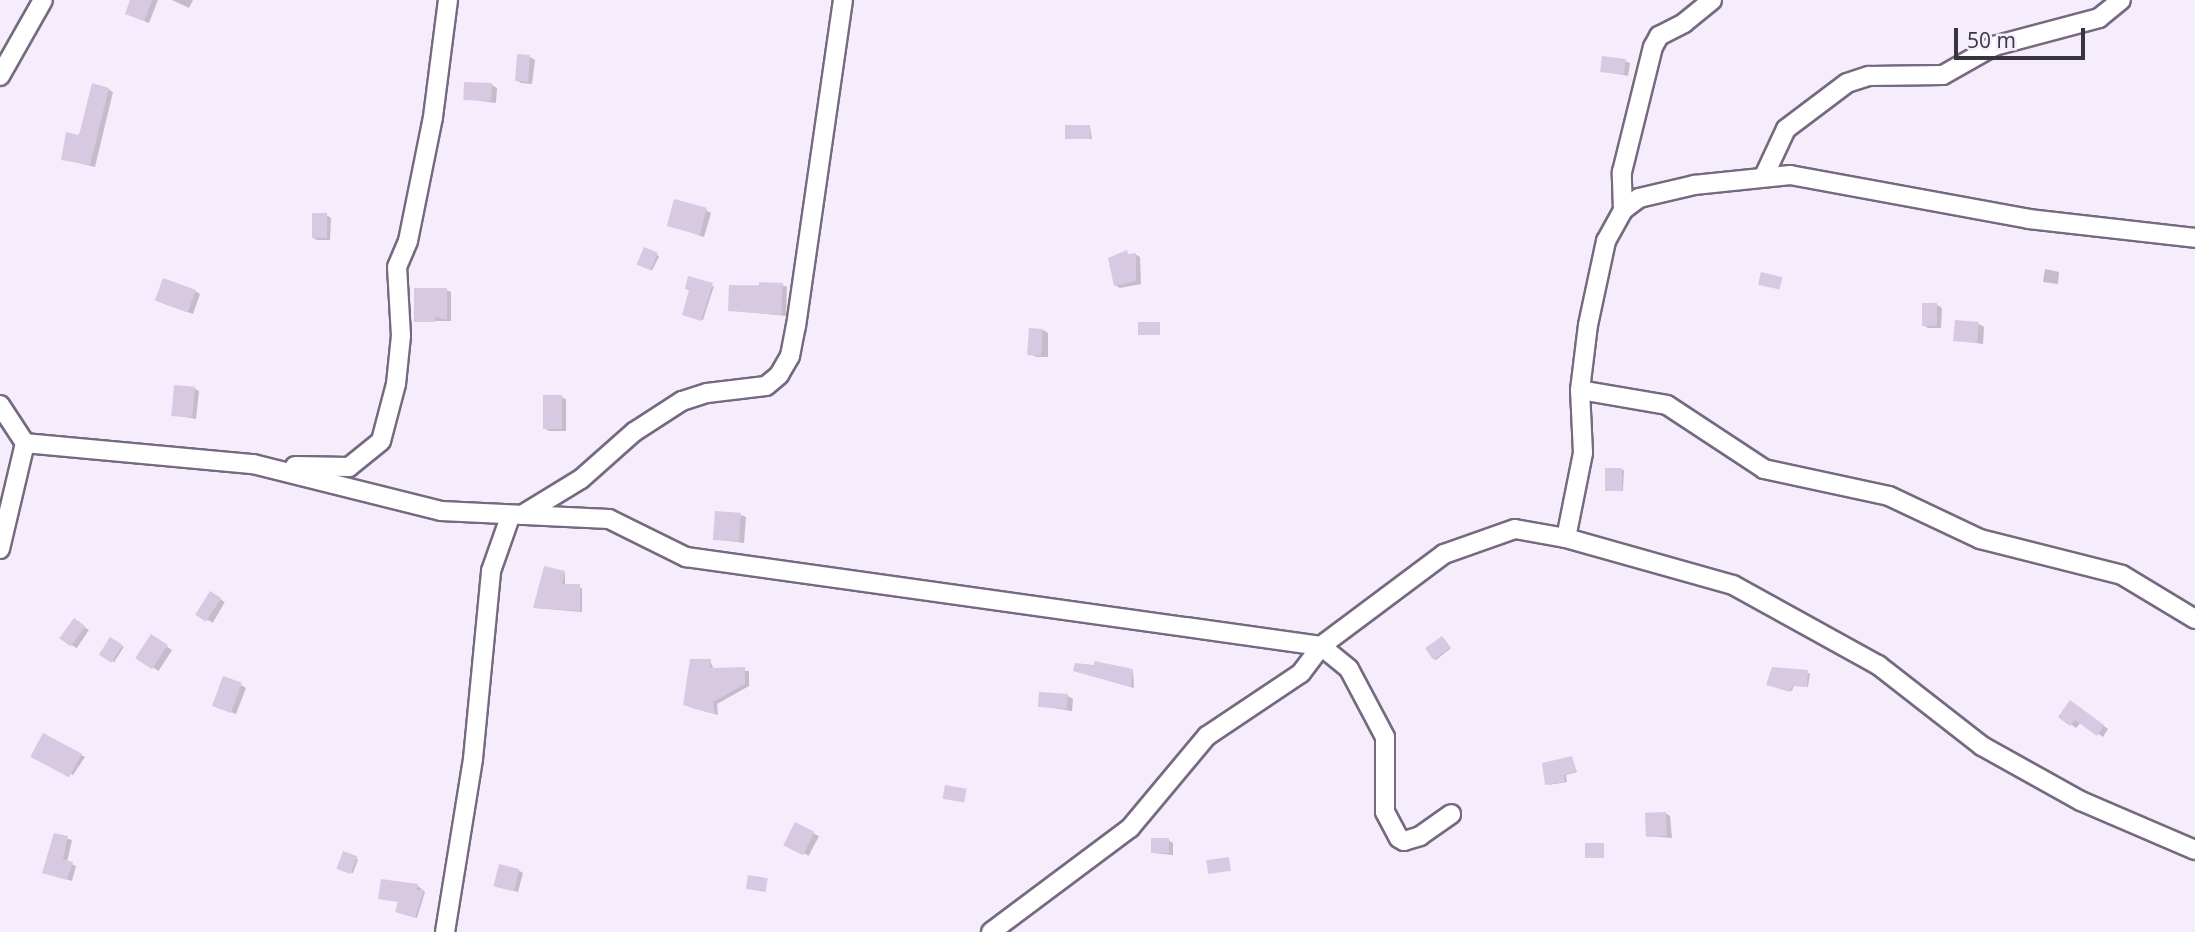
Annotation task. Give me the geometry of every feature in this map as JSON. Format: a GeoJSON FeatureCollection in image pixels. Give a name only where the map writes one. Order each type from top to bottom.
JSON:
{"type":"FeatureCollection","features":[{"type":"Feature","properties":{"kind":"street"},"geometry":{"type":"LineString","coordinates":[[0,76],[43,0]]}},
{"type":"Feature","properties":{"kind":"street"},"geometry":{"type":"LineString","coordinates":[[282,471],[295,466],[349,467],[381,441],[396,384],[401,337],[397,267],[408,242],[433,117],[448,0]]}},
{"type":"Feature","properties":{"kind":"street"},"geometry":{"type":"LineString","coordinates":[[445,932],[473,759],[491,571],[516,516],[580,479],[634,432],[682,401],[707,393],[766,386],[779,375],[790,356],[796,326],[844,0]]}},
{"type":"Feature","properties":{"kind":"street"},"geometry":{"type":"LineString","coordinates":[[1566,538],[1583,453],[1580,390],[1606,241],[1623,210],[1622,172],[1653,47],[1658,36],[1684,23],[1712,0]]}},
{"type":"Feature","properties":{"kind":"street"},"geometry":{"type":"LineString","coordinates":[[1763,176],[1786,129],[1847,83],[1869,76],[1943,75],[1994,46],[2099,18],[2121,0]]}},
{"type":"Feature","properties":{"kind":"street"},"geometry":{"type":"LineString","coordinates":[[1623,210],[1658,191],[1763,176],[1790,175],[2029,219],[2195,238]]}},
{"type":"Feature","properties":{"kind":"street"},"geometry":{"type":"LineString","coordinates":[[1580,390],[1667,405],[1764,469],[1889,496],[1980,538],[2122,575],[2195,619]]}},
{"type":"Feature","properties":{"kind":"street"},"geometry":{"type":"LineString","coordinates":[[0,404],[26,443],[0,549]]}},
{"type":"Feature","properties":{"kind":"street"},"geometry":{"type":"LineString","coordinates":[[26,443],[253,464],[379,499],[441,511],[609,519],[686,556],[1321,646],[1349,669],[1385,737],[1385,812],[1399,838],[1404,841],[1420,836],[1451,814]]}},
{"type":"Feature","properties":{"kind":"street"},"geometry":{"type":"LineString","coordinates":[[991,932],[1130,828],[1207,736],[1301,673],[1321,646],[1444,554],[1515,530],[1566,538],[1733,585],[1878,665],[1982,746],[2081,801],[2190,842]]}},
{"type":"Feature","properties":{"kind":"building"},"geometry":{"type":"Polygon","coordinates":[[[130,0],[152,0],[144,21],[125,14],[130,0]]]}},
{"type":"Feature","properties":{"kind":"building"},"geometry":{"type":"Polygon","coordinates":[[[517,54],[530,55],[528,82],[515,81],[517,54]]]}},
{"type":"Feature","properties":{"kind":"building"},"geometry":{"type":"Polygon","coordinates":[[[1602,56],[1626,59],[1624,75],[1600,72],[1602,56]]]}},
{"type":"Feature","properties":{"kind":"building"},"geometry":{"type":"Polygon","coordinates":[[[464,82],[492,83],[491,101],[463,100],[464,82]]]}},
{"type":"Feature","properties":{"kind":"building"},"geometry":{"type":"Polygon","coordinates":[[[92,83],[109,88],[90,165],[61,160],[66,132],[79,135],[92,83]]]}},
{"type":"Feature","properties":{"kind":"building"},"geometry":{"type":"Polygon","coordinates":[[[1065,125],[1090,125],[1090,139],[1065,139],[1065,125]]]}},
{"type":"Feature","properties":{"kind":"building"},"geometry":{"type":"Polygon","coordinates":[[[674,199],[707,208],[700,235],[667,226],[674,199]]]}},
{"type":"Feature","properties":{"kind":"building"},"geometry":{"type":"Polygon","coordinates":[[[312,213],[327,213],[327,238],[312,238],[312,213]]]}},
{"type":"Feature","properties":{"kind":"building"},"geometry":{"type":"Polygon","coordinates":[[[644,247],[658,253],[650,270],[637,264],[644,247]]]}},
{"type":"Feature","properties":{"kind":"building"},"geometry":{"type":"Polygon","coordinates":[[[1127,250],[1128,254],[1136,253],[1136,281],[1114,286],[1108,258],[1127,250]]]}},
{"type":"Feature","properties":{"kind":"building"},"geometry":{"type":"Polygon","coordinates":[[[1761,272],[1782,277],[1780,290],[1758,285],[1761,272]]]}},
{"type":"Feature","properties":{"kind":"building"},"geometry":{"type":"Polygon","coordinates":[[[688,276],[713,283],[701,321],[682,315],[689,290],[685,289],[688,276]]]}},
{"type":"Feature","properties":{"kind":"building"},"geometry":{"type":"Polygon","coordinates":[[[163,278],[196,290],[188,313],[155,301],[163,278]]]}},
{"type":"Feature","properties":{"kind":"building"},"geometry":{"type":"Polygon","coordinates":[[[759,282],[783,283],[781,315],[728,311],[729,285],[759,286],[759,282]]]}},
{"type":"Feature","properties":{"kind":"building"},"geometry":{"type":"Polygon","coordinates":[[[414,288],[447,288],[447,320],[435,317],[435,322],[414,322],[414,288]]]}},
{"type":"Feature","properties":{"kind":"building"},"geometry":{"type":"Polygon","coordinates":[[[1922,303],[1937,303],[1937,326],[1922,326],[1922,303]]]}},
{"type":"Feature","properties":{"kind":"building"},"geometry":{"type":"Polygon","coordinates":[[[1955,320],[1979,322],[1977,343],[1953,341],[1955,320]]]}},
{"type":"Feature","properties":{"kind":"building"},"geometry":{"type":"Polygon","coordinates":[[[1138,322],[1160,322],[1160,335],[1138,335],[1138,322]]]}},
{"type":"Feature","properties":{"kind":"building"},"geometry":{"type":"Polygon","coordinates":[[[1029,328],[1043,329],[1041,356],[1027,355],[1029,328]]]}},
{"type":"Feature","properties":{"kind":"building"},"geometry":{"type":"Polygon","coordinates":[[[174,385],[195,387],[192,418],[171,416],[174,385]]]}},
{"type":"Feature","properties":{"kind":"building"},"geometry":{"type":"Polygon","coordinates":[[[543,395],[562,395],[562,429],[543,429],[543,395]]]}},
{"type":"Feature","properties":{"kind":"building"},"geometry":{"type":"Polygon","coordinates":[[[1605,468],[1622,468],[1622,491],[1605,491],[1605,468]]]}},
{"type":"Feature","properties":{"kind":"building"},"geometry":{"type":"Polygon","coordinates":[[[715,511],[741,513],[739,542],[713,540],[715,511]]]}},
{"type":"Feature","properties":{"kind":"building"},"geometry":{"type":"Polygon","coordinates":[[[544,566],[565,571],[562,584],[580,584],[580,611],[533,608],[544,566]]]}},
{"type":"Feature","properties":{"kind":"building"},"geometry":{"type":"Polygon","coordinates":[[[210,591],[221,598],[206,622],[195,615],[210,591]]]}},
{"type":"Feature","properties":{"kind":"building"},"geometry":{"type":"Polygon","coordinates":[[[74,618],[85,626],[71,646],[59,638],[74,618]]]}},
{"type":"Feature","properties":{"kind":"building"},"geometry":{"type":"Polygon","coordinates":[[[151,634],[168,645],[152,669],[135,658],[151,634]]]}},
{"type":"Feature","properties":{"kind":"building"},"geometry":{"type":"Polygon","coordinates":[[[1442,636],[1450,647],[1433,660],[1425,648],[1442,636]]]}},
{"type":"Feature","properties":{"kind":"building"},"geometry":{"type":"Polygon","coordinates":[[[110,637],[123,645],[112,663],[99,655],[110,637]]]}},
{"type":"Feature","properties":{"kind":"building"},"geometry":{"type":"Polygon","coordinates":[[[690,659],[711,659],[710,668],[745,667],[745,684],[713,702],[715,714],[683,705],[690,659]]]}},
{"type":"Feature","properties":{"kind":"building"},"geometry":{"type":"Polygon","coordinates":[[[1094,661],[1133,669],[1131,687],[1073,671],[1075,663],[1094,665],[1094,661]]]}},
{"type":"Feature","properties":{"kind":"building"},"geometry":{"type":"Polygon","coordinates":[[[1772,667],[1808,670],[1807,687],[1792,686],[1790,692],[1766,685],[1772,667]]]}},
{"type":"Feature","properties":{"kind":"building"},"geometry":{"type":"Polygon","coordinates":[[[223,676],[242,683],[231,713],[212,706],[223,676]]]}},
{"type":"Feature","properties":{"kind":"building"},"geometry":{"type":"Polygon","coordinates":[[[1039,692],[1068,694],[1067,709],[1038,707],[1039,692]]]}},
{"type":"Feature","properties":{"kind":"building"},"geometry":{"type":"Polygon","coordinates":[[[2070,700],[2104,725],[2097,736],[2075,720],[2070,726],[2058,717],[2070,700]]]}},
{"type":"Feature","properties":{"kind":"building"},"geometry":{"type":"Polygon","coordinates":[[[43,733],[82,754],[69,777],[30,757],[43,733]]]}},
{"type":"Feature","properties":{"kind":"building"},"geometry":{"type":"Polygon","coordinates":[[[1572,756],[1576,771],[1564,775],[1565,782],[1545,785],[1542,763],[1572,756]]]}},
{"type":"Feature","properties":{"kind":"building"},"geometry":{"type":"Polygon","coordinates":[[[945,785],[967,789],[964,803],[943,799],[945,785]]]}},
{"type":"Feature","properties":{"kind":"building"},"geometry":{"type":"Polygon","coordinates":[[[1666,812],[1667,836],[1646,837],[1645,813],[1666,812]]]}},
{"type":"Feature","properties":{"kind":"building"},"geometry":{"type":"Polygon","coordinates":[[[795,822],[815,832],[803,855],[783,845],[795,822]]]}},
{"type":"Feature","properties":{"kind":"building"},"geometry":{"type":"Polygon","coordinates":[[[54,833],[68,836],[63,859],[73,862],[67,880],[42,873],[54,833]]]}},
{"type":"Feature","properties":{"kind":"building"},"geometry":{"type":"Polygon","coordinates":[[[1151,838],[1169,838],[1169,853],[1151,853],[1151,838]]]}},
{"type":"Feature","properties":{"kind":"building"},"geometry":{"type":"Polygon","coordinates":[[[1585,843],[1604,843],[1604,858],[1585,858],[1585,843]]]}},
{"type":"Feature","properties":{"kind":"building"},"geometry":{"type":"Polygon","coordinates":[[[343,851],[357,856],[351,874],[337,869],[343,851]]]}},
{"type":"Feature","properties":{"kind":"building"},"geometry":{"type":"Polygon","coordinates":[[[1229,857],[1231,871],[1208,874],[1206,860],[1229,857]]]}},
{"type":"Feature","properties":{"kind":"building"},"geometry":{"type":"Polygon","coordinates":[[[499,864],[519,869],[514,891],[493,886],[499,864]]]}},
{"type":"Feature","properties":{"kind":"building"},"geometry":{"type":"Polygon","coordinates":[[[748,875],[768,878],[766,892],[746,889],[748,875]]]}},
{"type":"Feature","properties":{"kind":"building"},"geometry":{"type":"Polygon","coordinates":[[[381,879],[418,884],[417,890],[424,890],[415,918],[395,912],[398,902],[378,899],[381,879]]]}}]}
